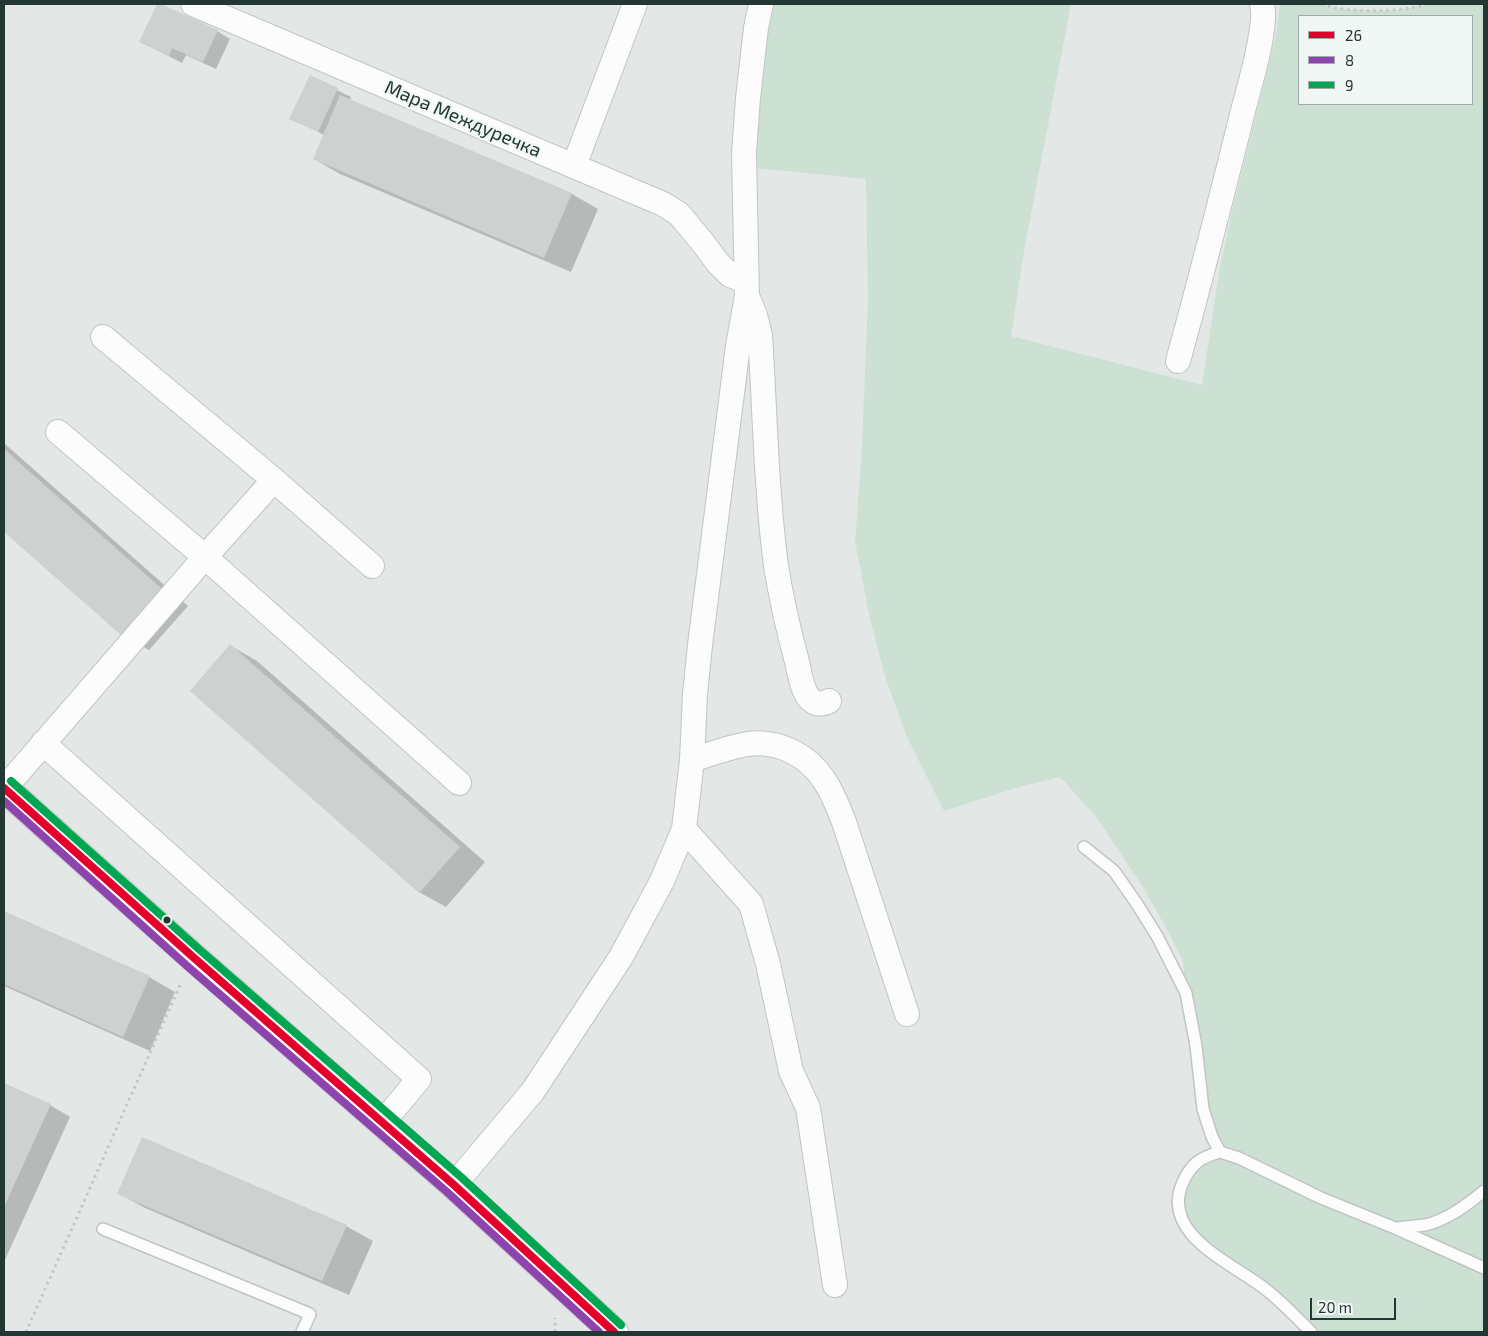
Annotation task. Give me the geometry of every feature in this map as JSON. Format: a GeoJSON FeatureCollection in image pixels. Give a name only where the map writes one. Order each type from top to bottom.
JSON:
{"type":"FeatureCollection","features":[{"type":"Feature","properties":{"kind":"street","name":"Мара Междуречка"},"geometry":{"type":"LineString","coordinates":[[193,4],[663,204],[679,214],[704,243],[718,263],[746,289]]}},
{"type":"Feature","properties":{"kind":"street"},"geometry":{"type":"LineString","coordinates":[[574,166],[635,4]]}},
{"type":"Feature","properties":{"kind":"street"},"geometry":{"type":"LineString","coordinates":[[454,1185],[533,1091],[621,957],[662,881],[684,829],[692,760],[695,694],[700,645],[746,289],[744,153],[748,98],[756,28],[761,4]]}},
{"type":"Feature","properties":{"kind":"street"},"geometry":{"type":"LineString","coordinates":[[1178,361],[1254,64],[1263,20],[1262,4]]}},
{"type":"Feature","properties":{"kind":"street"},"geometry":{"type":"LineString","coordinates":[[746,289],[760,335],[772,529],[776,567],[788,628],[802,683],[809,699],[818,704],[824,704],[829,701]]}},
{"type":"Feature","properties":{"kind":"street"},"geometry":{"type":"LineString","coordinates":[[103,337],[274,480],[372,566]]}},
{"type":"Feature","properties":{"kind":"street"},"geometry":{"type":"LineString","coordinates":[[58,432],[205,557],[459,783]]}},
{"type":"Feature","properties":{"kind":"street"},"geometry":{"type":"LineString","coordinates":[[274,480],[4,788],[192,957],[454,1185],[614,1332]]}},
{"type":"Feature","properties":{"kind":"street"},"geometry":{"type":"LineString","coordinates":[[43,743],[419,1079],[383,1122]]}},
{"type":"Feature","properties":{"kind":"street"},"geometry":{"type":"LineString","coordinates":[[692,760],[750,744],[768,744],[784,747],[798,754],[810,763],[823,778],[834,797],[844,822],[907,1014]]}},
{"type":"Feature","properties":{"kind":"street"},"geometry":{"type":"LineString","coordinates":[[684,829],[751,904],[768,964],[791,1071],[808,1108],[836,1285]]}},
{"type":"Feature","properties":{"kind":"lane"},"geometry":{"type":"LineString","coordinates":[[1084,847],[1114,871],[1128,891],[1157,936],[1186,993],[1196,1046],[1203,1109],[1212,1137],[1220,1152]]}},
{"type":"Feature","properties":{"kind":"lane"},"geometry":{"type":"LineString","coordinates":[[1311,1332],[1265,1289],[1211,1252],[1193,1237],[1182,1222],[1179,1210],[1181,1186],[1194,1165],[1205,1156],[1220,1152],[1239,1158],[1321,1198],[1395,1228],[1484,1268]]}},
{"type":"Feature","properties":{"kind":"lane"},"geometry":{"type":"LineString","coordinates":[[1395,1228],[1427,1224],[1450,1215],[1484,1191]]}},
{"type":"Feature","properties":{"kind":"lane"},"geometry":{"type":"LineString","coordinates":[[103,1229],[310,1314],[302,1332]]}},
{"type":"Feature","properties":{"kind":"path"},"geometry":{"type":"LineString","coordinates":[[1322,4],[1331,8],[1372,10],[1397,10],[1428,4]]}},
{"type":"Feature","properties":{"kind":"path"},"geometry":{"type":"LineString","coordinates":[[26,1332],[192,957]]}},
{"type":"Feature","properties":{"kind":"green space"},"geometry":{"type":"Polygon","coordinates":[[[761,4],[1071,4],[1025,246],[1011,336],[1202,385],[1220,267],[1276,35],[1280,4],[1321,4],[1334,8],[1381,10],[1405,9],[1428,4],[1484,4],[1484,1332],[1311,1332],[1182,1222],[1186,1176],[1219,1153],[1212,1137],[1186,993],[1183,962],[1144,889],[1097,818],[1060,777],[1019,787],[944,811],[907,737],[886,680],[870,619],[855,542],[862,446],[868,299],[866,179],[744,167],[761,4]]]}},
{"type":"Feature","properties":{"kind":"building"},"geometry":{"type":"Polygon","coordinates":[[[157,4],[161,4],[218,30],[203,62],[172,48],[169,56],[139,42],[157,4]]]}},
{"type":"Feature","properties":{"kind":"building"},"geometry":{"type":"Polygon","coordinates":[[[310,75],[338,88],[318,132],[289,119],[310,75]]]}},
{"type":"Feature","properties":{"kind":"building"},"geometry":{"type":"Polygon","coordinates":[[[340,95],[572,193],[544,258],[313,159],[340,95]]]}},
{"type":"Feature","properties":{"kind":"building"},"geometry":{"type":"Polygon","coordinates":[[[4,449],[163,590],[122,636],[4,532],[4,449]]]}},
{"type":"Feature","properties":{"kind":"building"},"geometry":{"type":"Polygon","coordinates":[[[230,644],[460,847],[419,893],[190,691],[230,644]]]}},
{"type":"Feature","properties":{"kind":"building"},"geometry":{"type":"Polygon","coordinates":[[[4,911],[150,976],[123,1037],[4,984],[4,911]]]}},
{"type":"Feature","properties":{"kind":"building"},"geometry":{"type":"Polygon","coordinates":[[[4,1083],[51,1104],[4,1207],[4,1083]]]}},
{"type":"Feature","properties":{"kind":"building"},"geometry":{"type":"Polygon","coordinates":[[[142,1137],[347,1225],[322,1281],[117,1194],[142,1137]]]}},
{"type":"Feature","properties":{"kind":"transit line","name":"9"},"geometry":{"type":"LineString","coordinates":[[11,781],[200,950],[461,1177],[621,1325]]}},
{"type":"Feature","properties":{"kind":"transit line","name":"26"},"geometry":{"type":"LineString","coordinates":[[4,788],[193,957],[454,1185],[614,1332]]}},
{"type":"Feature","properties":{"kind":"transit line","name":"8"},"geometry":{"type":"LineString","coordinates":[[4,801],[186,965],[447,1192],[599,1332]]}}]}
